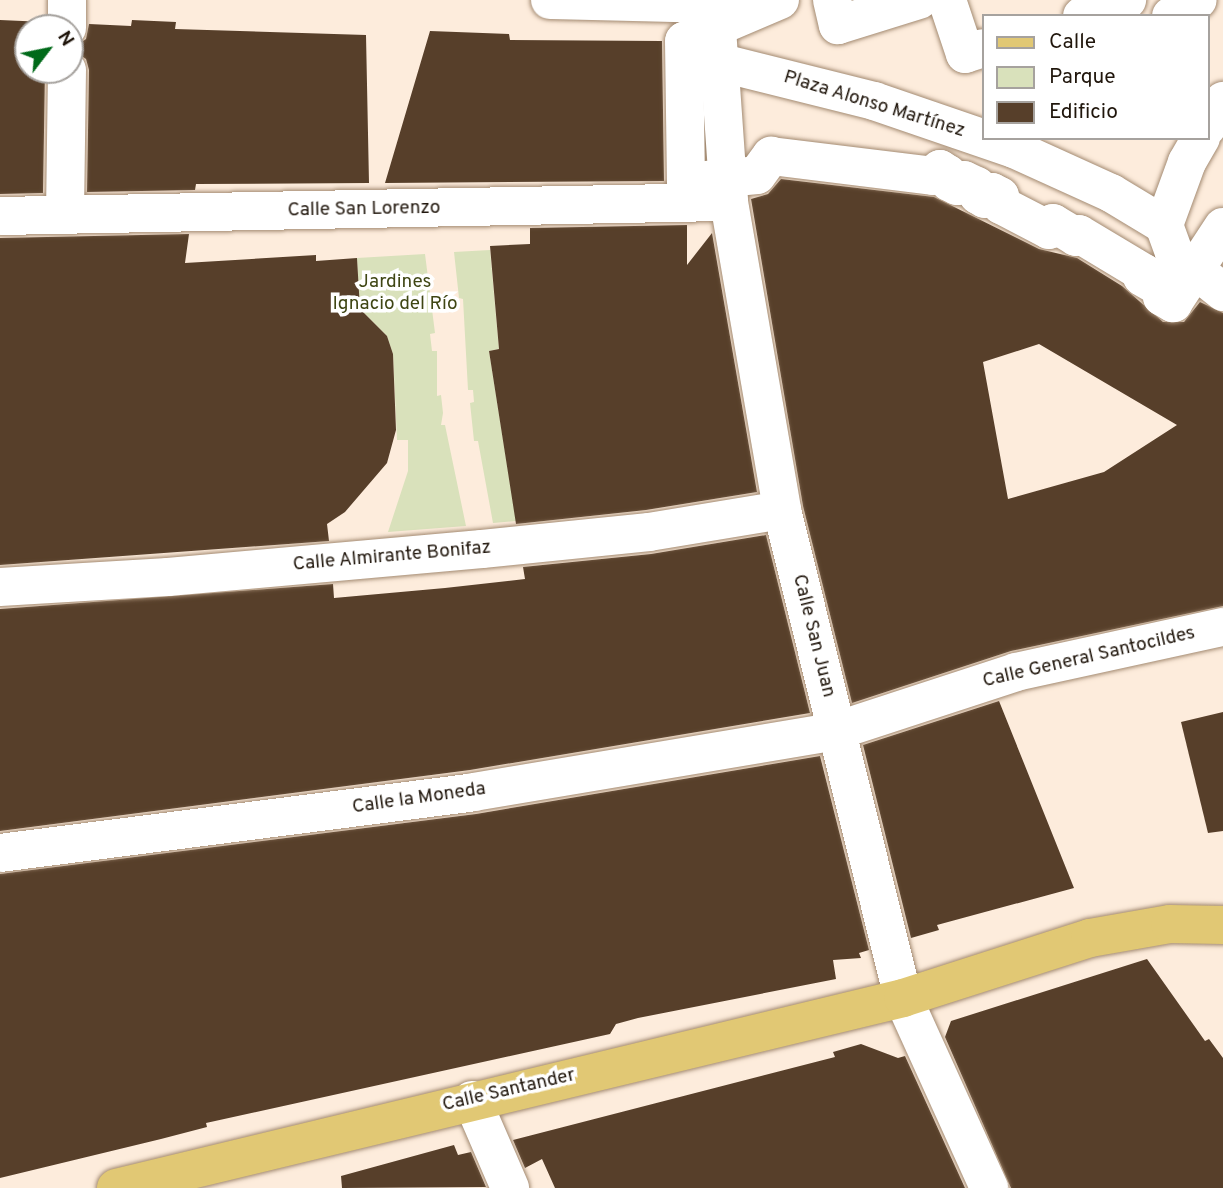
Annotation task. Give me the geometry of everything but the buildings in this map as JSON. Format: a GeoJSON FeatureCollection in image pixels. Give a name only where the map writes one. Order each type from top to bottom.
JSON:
{"type":"FeatureCollection","features":[{"type":"Feature","properties":{"kind":"main road","name":"Calle Santander"},"geometry":{"type":"LineString","coordinates":[[116,1188],[903,998],[1090,938],[1170,924],[1223,925]]}},
{"type":"Feature","properties":{"kind":"street"},"geometry":{"type":"LineString","coordinates":[[550,0],[718,23],[780,0]]}},
{"type":"Feature","properties":{"kind":"street"},"geometry":{"type":"LineString","coordinates":[[832,0],[838,25],[919,0]]}},
{"type":"Feature","properties":{"kind":"street"},"geometry":{"type":"LineString","coordinates":[[947,0],[965,54],[982,48]]}},
{"type":"Feature","properties":{"kind":"street"},"geometry":{"type":"LineString","coordinates":[[1088,14],[1127,0]]}},
{"type":"Feature","properties":{"kind":"street"},"geometry":{"type":"LineString","coordinates":[[1174,14],[1198,0]]}},
{"type":"Feature","properties":{"kind":"street","name":"Calle San Juan"},"geometry":{"type":"LineString","coordinates":[[718,23],[728,190],[782,510],[903,998],[989,1188]]}},
{"type":"Feature","properties":{"kind":"street","name":"Plaza Alonso Martínez"},"geometry":{"type":"LineString","coordinates":[[718,23],[874,101],[982,138]]}},
{"type":"Feature","properties":{"kind":"street"},"geometry":{"type":"LineString","coordinates":[[65,213],[66,84]]}},
{"type":"Feature","properties":{"kind":"street"},"geometry":{"type":"LineString","coordinates":[[1209,124],[1223,101]]}},
{"type":"Feature","properties":{"kind":"street","name":"Plaza Alonso Martínez"},"geometry":{"type":"LineString","coordinates":[[988,140],[1014,149],[1111,193],[1164,225]]}},
{"type":"Feature","properties":{"kind":"street"},"geometry":{"type":"LineString","coordinates":[[1200,140],[1164,225],[1174,253],[1208,282]]}},
{"type":"Feature","properties":{"kind":"street"},"geometry":{"type":"LineString","coordinates":[[728,190],[757,175],[771,156],[933,176],[940,169],[948,174],[949,182],[957,186],[964,180],[977,187],[978,195],[985,199],[992,192],[1000,197],[1001,205],[1049,230],[1053,223],[1076,237],[1079,234],[1144,273],[1142,276],[1166,290],[1162,297],[1173,303],[1208,282],[1223,227]]}},
{"type":"Feature","properties":{"kind":"street","name":"Calle San Lorenzo"},"geometry":{"type":"LineString","coordinates":[[0,216],[728,190]]}},
{"type":"Feature","properties":{"kind":"street","name":"Calle Almirante Bonifaz"},"geometry":{"type":"LineString","coordinates":[[0,587],[168,577],[482,549],[649,531],[782,510]]}},
{"type":"Feature","properties":{"kind":"street","name":"Calle General Santocildes"},"geometry":{"type":"LineString","coordinates":[[836,731],[1016,672],[1223,627]]}},
{"type":"Feature","properties":{"kind":"street","name":"Calle la Moneda"},"geometry":{"type":"LineString","coordinates":[[0,853],[473,792],[836,731]]}},
{"type":"Feature","properties":{"kind":"street"},"geometry":{"type":"LineString","coordinates":[[472,1100],[510,1188]]}},
{"type":"Feature","properties":{"kind":"green space"},"geometry":{"type":"Polygon","coordinates":[[[490,250],[499,349],[489,351],[516,521],[493,523],[478,441],[474,441],[470,403],[474,402],[473,390],[468,390],[463,299],[459,298],[454,252],[490,250]]]}},
{"type":"Feature","properties":{"kind":"green space","name":"Jardines Ignacio del Río"},"geometry":{"type":"Polygon","coordinates":[[[425,254],[435,333],[430,334],[432,351],[437,351],[437,396],[441,395],[443,413],[441,425],[445,425],[466,526],[388,532],[408,471],[408,440],[397,440],[393,354],[387,336],[360,309],[357,258],[425,254]]]}}]}
